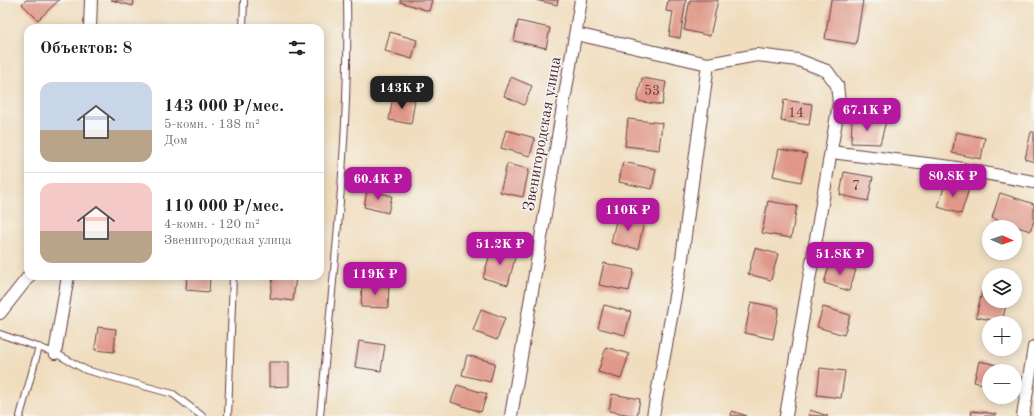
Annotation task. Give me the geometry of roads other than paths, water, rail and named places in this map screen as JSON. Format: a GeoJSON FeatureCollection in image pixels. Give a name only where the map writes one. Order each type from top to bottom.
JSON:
{"type":"FeatureCollection","features":[{"type":"Feature","properties":{"kind":"street"},"geometry":{"type":"LineString","coordinates":[[90,24],[91,0]]}},
{"type":"Feature","properties":{"kind":"street","name":"Звенигородская улица"},"geometry":{"type":"LineString","coordinates":[[511,416],[581,0]]}},
{"type":"Feature","properties":{"kind":"street"},"geometry":{"type":"LineString","coordinates":[[576,34],[708,64],[757,55],[798,60],[827,71],[837,85],[839,103],[786,416]]}},
{"type":"Feature","properties":{"kind":"street"},"geometry":{"type":"LineString","coordinates":[[653,416],[682,258],[708,64]]}},
{"type":"Feature","properties":{"kind":"street"},"geometry":{"type":"LineString","coordinates":[[831,152],[951,167],[1034,182]]}},
{"type":"Feature","properties":{"kind":"street"},"geometry":{"type":"LineString","coordinates":[[0,313],[26,280]]}},
{"type":"Feature","properties":{"kind":"street"},"geometry":{"type":"LineString","coordinates":[[55,353],[67,280]]}},
{"type":"Feature","properties":{"kind":"street"},"geometry":{"type":"LineString","coordinates":[[1023,416],[1034,348]]}},
{"type":"Feature","properties":{"kind":"lane"},"geometry":{"type":"LineString","coordinates":[[243,24],[244,0]]}},
{"type":"Feature","properties":{"kind":"lane"},"geometry":{"type":"LineString","coordinates":[[320,416],[338,221],[348,50],[347,0]]}},
{"type":"Feature","properties":{"kind":"lane"},"geometry":{"type":"LineString","coordinates":[[228,416],[233,280]]}},
{"type":"Feature","properties":{"kind":"lane"},"geometry":{"type":"LineString","coordinates":[[0,334],[55,353],[86,370],[127,383],[173,394],[202,416]]}},
{"type":"Feature","properties":{"kind":"lane"},"geometry":{"type":"LineString","coordinates":[[20,416],[39,347]]}}]}
